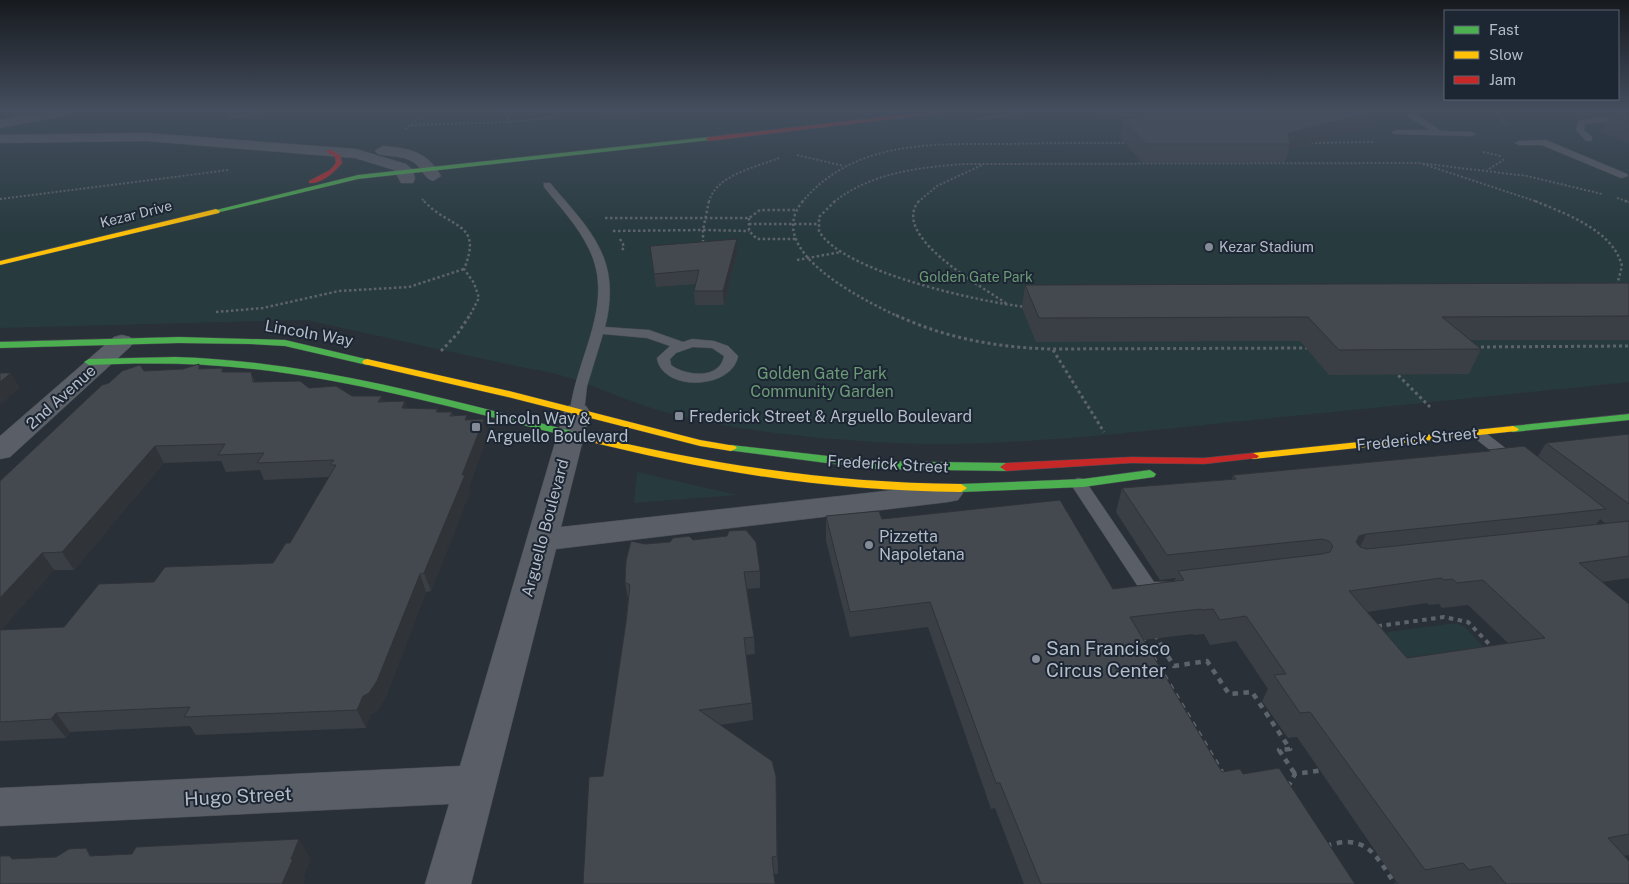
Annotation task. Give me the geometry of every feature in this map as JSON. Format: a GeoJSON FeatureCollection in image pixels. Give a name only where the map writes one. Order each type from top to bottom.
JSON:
{"type":"FeatureCollection","features":[{"type":"Feature","properties":{"kind":"main road"},"geometry":{"type":"LineString","coordinates":[[280,196],[316,180],[336,167],[339,163],[338,156],[332,152]]}},
{"type":"Feature","properties":{"kind":"main road","name":"Kezar Drive"},"geometry":{"type":"LineString","coordinates":[[0,262],[280,196],[406,175],[532,163],[598,152]]}},
{"type":"Feature","properties":{"kind":"main road","name":"Lincoln Way"},"geometry":{"type":"LineString","coordinates":[[0,346],[255,340],[285,343],[432,375],[574,423]]}},
{"type":"Feature","properties":{"kind":"main road"},"geometry":{"type":"LineString","coordinates":[[73,362],[217,362],[275,369],[574,423]]}},
{"type":"Feature","properties":{"kind":"main road","name":"Frederick Street"},"geometry":{"type":"LineString","coordinates":[[574,423],[759,453],[872,465],[987,468],[1131,460],[1204,461],[1629,417]]}},
{"type":"Feature","properties":{"kind":"main road","name":"Frederick Street"},"geometry":{"type":"LineString","coordinates":[[574,423],[695,463],[808,481],[868,487],[994,488],[1078,483],[1143,476],[1204,461]]}},
{"type":"Feature","properties":{"kind":"street"},"geometry":{"type":"LineString","coordinates":[[340,152],[390,163],[406,175]]}},
{"type":"Feature","properties":{"kind":"street"},"geometry":{"type":"LineString","coordinates":[[385,152],[403,153],[420,158],[431,172]]}},
{"type":"Feature","properties":{"kind":"street","name":"2nd Avenue"},"geometry":{"type":"LineString","coordinates":[[0,451],[122,342]]}},
{"type":"Feature","properties":{"kind":"street","name":"Arguello Boulevard"},"geometry":{"type":"LineString","coordinates":[[448,884],[574,423]]}},
{"type":"Feature","properties":{"kind":"street","name":"Frederick Street"},"geometry":{"type":"LineString","coordinates":[[542,540],[994,488]]}},
{"type":"Feature","properties":{"kind":"street","name":"Hugo Street"},"geometry":{"type":"LineString","coordinates":[[0,807],[475,784]]}},
{"type":"Feature","properties":{"kind":"lane"},"geometry":{"type":"LineString","coordinates":[[1567,152],[1624,176]]}},
{"type":"Feature","properties":{"kind":"lane","name":"Arguello Boulevard"},"geometry":{"type":"LineString","coordinates":[[547,185],[580,228],[596,254],[604,278],[603,306],[580,388],[574,423]]}},
{"type":"Feature","properties":{"kind":"lane"},"geometry":{"type":"LineString","coordinates":[[596,330],[649,334],[682,346],[703,343],[722,347],[731,356],[730,362],[719,372],[710,376],[699,378],[676,375],[663,366],[662,360],[666,354],[682,346]]}},
{"type":"Feature","properties":{"kind":"lane"},"geometry":{"type":"LineString","coordinates":[[1477,433],[1524,470]]}},
{"type":"Feature","properties":{"kind":"lane"},"geometry":{"type":"LineString","coordinates":[[1078,483],[1149,588],[1178,585]]}},
{"type":"Feature","properties":{"kind":"path"},"geometry":{"type":"LineString","coordinates":[[880,152],[845,166],[812,188],[796,210],[794,225],[796,239],[807,258],[828,277],[863,300],[930,330],[999,346],[1053,349],[1312,348]]}},
{"type":"Feature","properties":{"kind":"path"},"geometry":{"type":"LineString","coordinates":[[789,154],[845,166]]}},
{"type":"Feature","properties":{"kind":"path"},"geometry":{"type":"LineString","coordinates":[[702,250],[704,218],[711,194],[728,179],[783,156]]}},
{"type":"Feature","properties":{"kind":"path"},"geometry":{"type":"LineString","coordinates":[[1489,169],[1507,157]]}},
{"type":"Feature","properties":{"kind":"path"},"geometry":{"type":"LineString","coordinates":[[1419,163],[1536,201],[1590,227],[1612,244],[1620,256],[1623,268],[1615,289]]}},
{"type":"Feature","properties":{"kind":"path"},"geometry":{"type":"LineString","coordinates":[[1034,306],[1010,306],[885,272],[840,252],[821,235],[817,224],[820,214],[833,202],[873,182],[930,168],[985,164],[1419,163],[1489,169],[1567,184],[1629,202]]}},
{"type":"Feature","properties":{"kind":"path"},"geometry":{"type":"LineString","coordinates":[[985,164],[929,190],[916,205],[912,220],[918,236],[928,248],[1010,306]]}},
{"type":"Feature","properties":{"kind":"path"},"geometry":{"type":"LineString","coordinates":[[0,199],[237,169]]}},
{"type":"Feature","properties":{"kind":"path"},"geometry":{"type":"LineString","coordinates":[[214,312],[263,308],[339,291],[409,287],[464,270],[473,254],[471,236],[439,215],[420,196]]}},
{"type":"Feature","properties":{"kind":"path"},"geometry":{"type":"LineString","coordinates":[[580,228],[595,218],[749,218],[760,210],[796,210]]}},
{"type":"Feature","properties":{"kind":"path"},"geometry":{"type":"LineString","coordinates":[[749,218],[749,231]]}},
{"type":"Feature","properties":{"kind":"path"},"geometry":{"type":"LineString","coordinates":[[749,224],[817,224]]}},
{"type":"Feature","properties":{"kind":"path"},"geometry":{"type":"LineString","coordinates":[[580,228],[749,231],[757,239],[796,239]]}},
{"type":"Feature","properties":{"kind":"path"},"geometry":{"type":"LineString","coordinates":[[797,260],[840,252]]}},
{"type":"Feature","properties":{"kind":"path"},"geometry":{"type":"LineString","coordinates":[[438,353],[451,343],[468,321],[479,298],[474,283],[464,270]]}},
{"type":"Feature","properties":{"kind":"path"},"geometry":{"type":"LineString","coordinates":[[1470,347],[1629,346]]}},
{"type":"Feature","properties":{"kind":"path"},"geometry":{"type":"LineString","coordinates":[[1053,349],[1108,438]]}},
{"type":"Feature","properties":{"kind":"path"},"geometry":{"type":"LineString","coordinates":[[1389,366],[1430,407]]}},
{"type":"Feature","properties":{"kind":"path"},"geometry":{"type":"LineString","coordinates":[[1444,617],[1468,622],[1500,655],[1499,662],[1456,668],[1415,672],[1403,667],[1374,633],[1379,626],[1444,617]]}},
{"type":"Feature","properties":{"kind":"path"},"geometry":{"type":"LineString","coordinates":[[1373,619],[1379,626]]}},
{"type":"Feature","properties":{"kind":"path"},"geometry":{"type":"LineString","coordinates":[[1152,630],[1174,666],[1207,661],[1229,694],[1252,692],[1290,749],[1279,750],[1295,774]]}},
{"type":"Feature","properties":{"kind":"path"},"geometry":{"type":"LineString","coordinates":[[1140,633],[1229,783]]}},
{"type":"Feature","properties":{"kind":"path"},"geometry":{"type":"LineString","coordinates":[[1456,668],[1462,675]]}},
{"type":"Feature","properties":{"kind":"path"},"geometry":{"type":"LineString","coordinates":[[1295,774],[1331,768]]}},
{"type":"Feature","properties":{"kind":"path"},"geometry":{"type":"LineString","coordinates":[[1288,788],[1295,774]]}},
{"type":"Feature","properties":{"kind":"path"},"geometry":{"type":"LineString","coordinates":[[1279,789],[1288,788]]}},
{"type":"Feature","properties":{"kind":"path"},"geometry":{"type":"LineString","coordinates":[[1288,788],[1294,796]]}},
{"type":"Feature","properties":{"kind":"path"},"geometry":{"type":"LineString","coordinates":[[1321,837],[1326,846]]}},
{"type":"Feature","properties":{"kind":"path"},"geometry":{"type":"LineString","coordinates":[[1321,852],[1326,846],[1354,841],[1368,846],[1395,884]]}},
{"type":"Feature","properties":{"kind":"green space","name":"Golden Gate Park"},"geometry":{"type":"Polygon","coordinates":[[[0,152],[1629,152],[1629,382],[1048,440],[918,444],[820,438],[711,423],[642,405],[559,375],[306,320],[0,328],[0,152]]]}},
{"type":"Feature","properties":{"kind":"green space"},"geometry":{"type":"Polygon","coordinates":[[[637,472],[737,495],[634,503],[637,472]]]}},
{"type":"Feature","properties":{"kind":"green space"},"geometry":{"type":"Polygon","coordinates":[[[1456,623],[1466,628],[1490,654],[1408,663],[1385,637],[1388,632],[1456,623]]]}},
{"type":"Feature","properties":{"kind":"building"},"geometry":{"type":"Polygon","coordinates":[[[737,239],[723,291],[694,291],[699,270],[654,274],[650,246],[737,239]]]}},
{"type":"Feature","properties":{"kind":"building"},"geometry":{"type":"Polygon","coordinates":[[[1629,283],[1629,316],[1442,317],[1481,349],[1339,350],[1308,317],[1039,318],[1025,285],[1629,283]]]}},
{"type":"Feature","properties":{"kind":"building"},"geometry":{"type":"Polygon","coordinates":[[[199,364],[199,369],[222,368],[222,372],[251,372],[253,382],[300,381],[309,388],[336,386],[352,396],[382,396],[378,402],[405,401],[402,408],[438,409],[436,412],[452,412],[450,416],[467,415],[465,420],[484,419],[462,475],[465,475],[424,573],[420,574],[377,681],[369,693],[363,696],[357,710],[184,717],[190,707],[56,713],[51,719],[0,722],[0,630],[64,627],[99,584],[154,582],[165,567],[273,563],[286,543],[290,543],[336,465],[330,465],[334,460],[257,463],[264,453],[218,455],[225,444],[155,446],[62,552],[42,553],[0,598],[0,481],[102,385],[109,383],[122,371],[140,365],[144,371],[183,369],[199,364]]]}},
{"type":"Feature","properties":{"kind":"building"},"geometry":{"type":"Polygon","coordinates":[[[0,373],[11,373],[0,382],[0,373]]]}},
{"type":"Feature","properties":{"kind":"building"},"geometry":{"type":"Polygon","coordinates":[[[1629,434],[1629,504],[1546,443],[1629,434]]]}},
{"type":"Feature","properties":{"kind":"building"},"geometry":{"type":"Polygon","coordinates":[[[1524,446],[1606,509],[1366,534],[1359,536],[1356,542],[1360,547],[1367,549],[1629,521],[1629,556],[1579,563],[1629,604],[1629,834],[1608,838],[1629,861],[1629,884],[1506,884],[1491,866],[1469,870],[1463,863],[1425,870],[1310,712],[1300,713],[1274,675],[1286,674],[1246,616],[1220,620],[1213,609],[1201,609],[1130,617],[1222,772],[1240,769],[1243,774],[1279,768],[1355,884],[1041,884],[1000,783],[996,783],[930,602],[850,612],[826,516],[879,511],[882,519],[1060,500],[1113,589],[1184,580],[1178,571],[1322,554],[1330,552],[1333,546],[1329,541],[1322,539],[1167,555],[1122,488],[1236,479],[1233,475],[1490,451],[1488,450],[1524,446]],[[1441,578],[1349,591],[1407,658],[1545,638],[1483,580],[1457,583],[1453,579],[1444,580],[1441,578]]]}},
{"type":"Feature","properties":{"kind":"building"},"geometry":{"type":"Polygon","coordinates":[[[746,530],[756,542],[760,571],[744,572],[754,637],[744,638],[752,703],[699,710],[772,761],[776,776],[777,856],[772,857],[775,884],[583,884],[589,777],[603,776],[626,622],[630,585],[625,582],[626,561],[631,541],[645,544],[670,542],[673,538],[689,536],[693,540],[727,536],[729,531],[746,530]]]}},
{"type":"Feature","properties":{"kind":"building"},"geometry":{"type":"Polygon","coordinates":[[[299,839],[282,884],[0,884],[0,856],[10,856],[12,859],[56,857],[69,849],[86,848],[90,856],[132,854],[136,847],[299,839]]]}},
{"type":"Feature","properties":{"kind":"traffic: fast"},"geometry":{"type":"LineString","coordinates":[[216,211],[358,177],[587,152]]}},
{"type":"Feature","properties":{"kind":"traffic: fast"},"geometry":{"type":"LineString","coordinates":[[0,345],[179,340],[250,341],[285,343],[367,362]]}},
{"type":"Feature","properties":{"kind":"traffic: fast"},"geometry":{"type":"LineString","coordinates":[[89,362],[140,360],[192,361],[271,368],[404,392],[579,436]]}},
{"type":"Feature","properties":{"kind":"traffic: fast"},"geometry":{"type":"LineString","coordinates":[[1513,429],[1629,417]]}},
{"type":"Feature","properties":{"kind":"traffic: fast"},"geometry":{"type":"LineString","coordinates":[[731,448],[872,465],[1006,467]]}},
{"type":"Feature","properties":{"kind":"traffic: fast"},"geometry":{"type":"LineString","coordinates":[[961,488],[1083,483],[1150,474]]}},
{"type":"Feature","properties":{"kind":"traffic: slow"},"geometry":{"type":"LineString","coordinates":[[0,263],[216,211]]}},
{"type":"Feature","properties":{"kind":"traffic: slow"},"geometry":{"type":"LineString","coordinates":[[367,362],[513,395],[700,443],[731,448]]}},
{"type":"Feature","properties":{"kind":"traffic: slow"},"geometry":{"type":"LineString","coordinates":[[1253,456],[1513,429]]}},
{"type":"Feature","properties":{"kind":"traffic: slow"},"geometry":{"type":"LineString","coordinates":[[579,436],[673,458],[768,475],[864,485],[912,488],[961,488]]}},
{"type":"Feature","properties":{"kind":"traffic: jam"},"geometry":{"type":"LineString","coordinates":[[311,182],[332,171],[339,163],[338,156],[331,152]]}},
{"type":"Feature","properties":{"kind":"traffic: jam"},"geometry":{"type":"LineString","coordinates":[[1006,467],[1131,460],[1204,461],[1253,456]]}},
{"type":"Feature","properties":{"kind":"place","name":"Kezar Stadium"},"geometry":{"type":"Point","coordinates":[1209,247]}},
{"type":"Feature","properties":{"kind":"place","name":"Frederick Street & Arguello Boulevard"},"geometry":{"type":"Point","coordinates":[679,416]}},
{"type":"Feature","properties":{"kind":"place","name":"Lincoln Way & Arguello Boulevard"},"geometry":{"type":"Point","coordinates":[476,427]}},
{"type":"Feature","properties":{"kind":"place","name":"Pizzetta Napoletana"},"geometry":{"type":"Point","coordinates":[869,545]}},
{"type":"Feature","properties":{"kind":"place","name":"San Francisco Circus Center"},"geometry":{"type":"Point","coordinates":[1036,659]}},
{"type":"Feature","properties":{"kind":"park label","name":"Golden Gate Park Community Garden"},"geometry":{"type":"Point","coordinates":[822,382]}}]}
